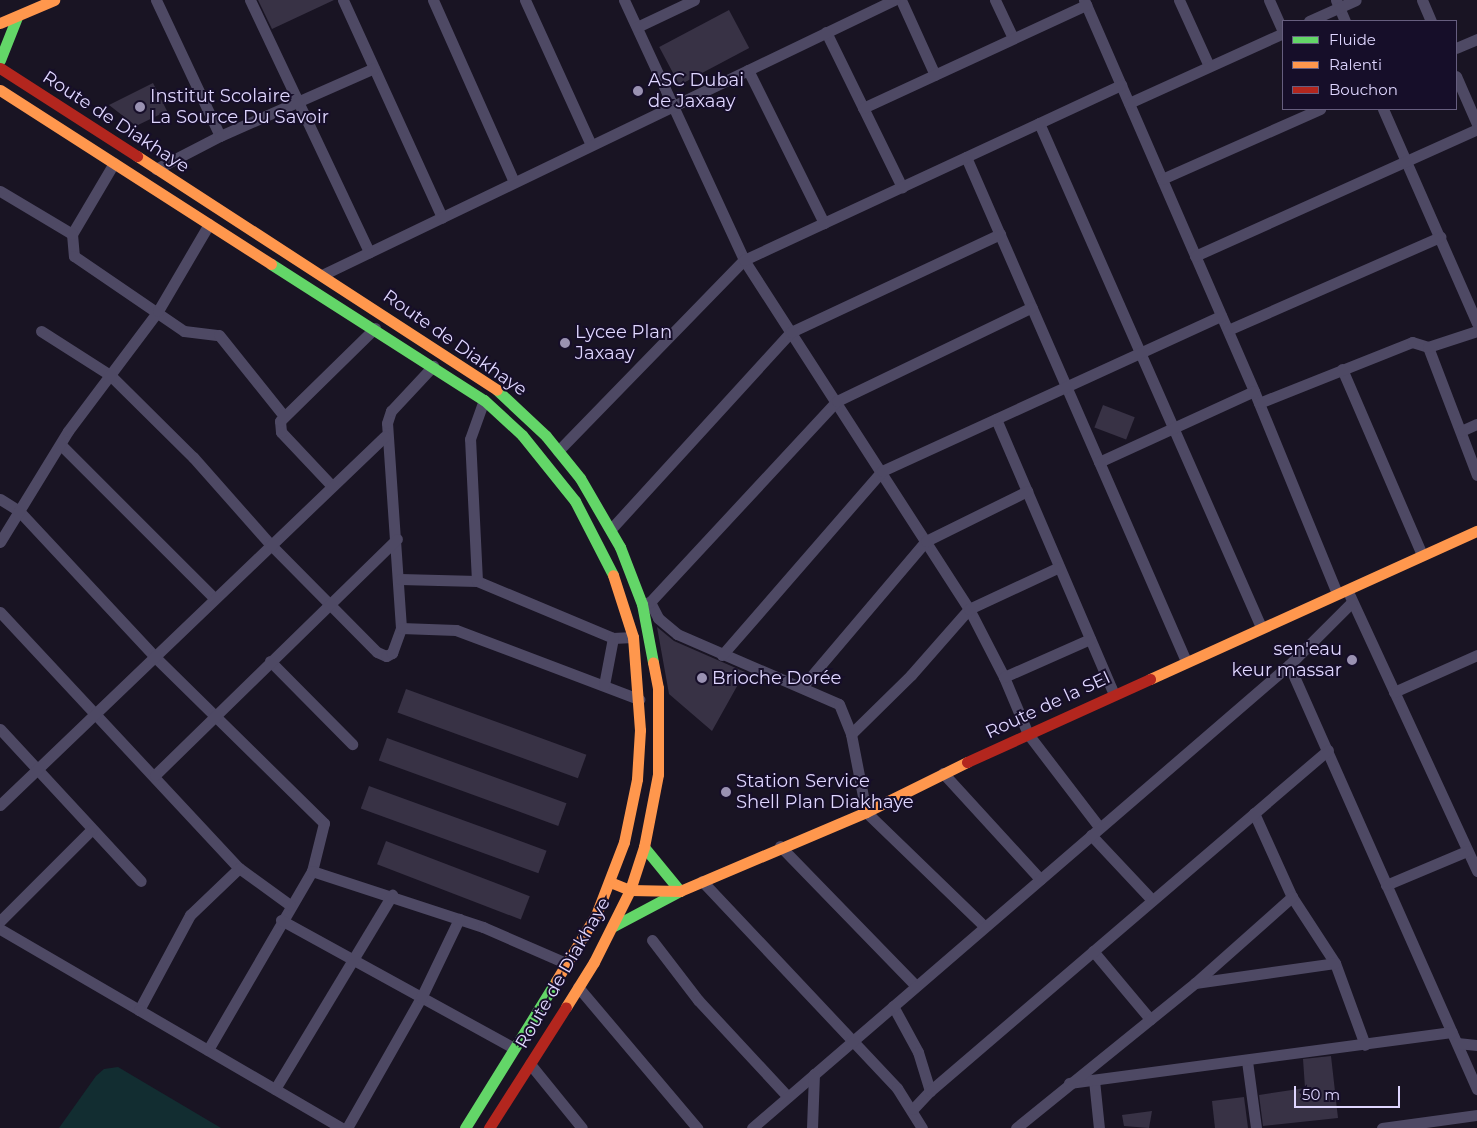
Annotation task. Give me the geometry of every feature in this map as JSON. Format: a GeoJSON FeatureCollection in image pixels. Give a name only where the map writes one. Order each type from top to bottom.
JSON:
{"type":"FeatureCollection","features":[{"type":"Feature","properties":{"kind":"main road"},"geometry":{"type":"LineString","coordinates":[[0,23],[54,0]]}},
{"type":"Feature","properties":{"kind":"main road"},"geometry":{"type":"LineString","coordinates":[[0,60],[17,17]]}},
{"type":"Feature","properties":{"kind":"main road","name":"Route de Diakhaye"},"geometry":{"type":"LineString","coordinates":[[0,68],[494,387],[558,451],[611,529],[646,603],[653,651],[660,730],[658,774],[644,847],[630,890],[612,927],[578,987],[489,1128]]}},
{"type":"Feature","properties":{"kind":"main road","name":"Route de Diakhaye"},"geometry":{"type":"LineString","coordinates":[[0,90],[375,328],[484,400],[522,435],[575,501],[619,588],[633,637],[638,699],[637,779],[624,842],[610,882],[568,964],[465,1128]]}},
{"type":"Feature","properties":{"kind":"main road","name":"Route de la SEI"},"geometry":{"type":"LineString","coordinates":[[630,890],[680,891],[780,846],[866,812],[943,773],[1114,694],[1477,530]]}},
{"type":"Feature","properties":{"kind":"main road"},"geometry":{"type":"LineString","coordinates":[[612,927],[680,891],[644,847]]}},
{"type":"Feature","properties":{"kind":"main road"},"geometry":{"type":"LineString","coordinates":[[610,882],[630,890]]}},
{"type":"Feature","properties":{"kind":"street"},"geometry":{"type":"LineString","coordinates":[[156,0],[220,136]]}},
{"type":"Feature","properties":{"kind":"street"},"geometry":{"type":"LineString","coordinates":[[250,0],[369,252]]}},
{"type":"Feature","properties":{"kind":"street"},"geometry":{"type":"LineString","coordinates":[[343,0],[442,217]]}},
{"type":"Feature","properties":{"kind":"street"},"geometry":{"type":"LineString","coordinates":[[432,0],[514,182]]}},
{"type":"Feature","properties":{"kind":"street"},"geometry":{"type":"LineString","coordinates":[[525,0],[591,145]]}},
{"type":"Feature","properties":{"kind":"street"},"geometry":{"type":"LineString","coordinates":[[624,0],[744,260],[837,401],[969,609],[1004,677],[1028,734],[1095,831],[1152,900]]}},
{"type":"Feature","properties":{"kind":"street"},"geometry":{"type":"LineString","coordinates":[[637,27],[694,0]]}},
{"type":"Feature","properties":{"kind":"street"},"geometry":{"type":"LineString","coordinates":[[322,275],[894,0]]}},
{"type":"Feature","properties":{"kind":"street"},"geometry":{"type":"LineString","coordinates":[[900,0],[935,75]]}},
{"type":"Feature","properties":{"kind":"street"},"geometry":{"type":"LineString","coordinates":[[995,0],[1013,38]]}},
{"type":"Feature","properties":{"kind":"street"},"geometry":{"type":"LineString","coordinates":[[1179,0],[1209,66]]}},
{"type":"Feature","properties":{"kind":"street"},"geometry":{"type":"LineString","coordinates":[[1269,0],[1282,30]]}},
{"type":"Feature","properties":{"kind":"street"},"geometry":{"type":"LineString","coordinates":[[1422,0],[1431,20]]}},
{"type":"Feature","properties":{"kind":"street"},"geometry":{"type":"LineString","coordinates":[[1311,20],[1337,4],[1352,1]]}},
{"type":"Feature","properties":{"kind":"street"},"geometry":{"type":"LineString","coordinates":[[863,108],[1085,2],[1342,591],[1352,602],[1477,871]]}},
{"type":"Feature","properties":{"kind":"street"},"geometry":{"type":"LineString","coordinates":[[1337,4],[1345,20]]}},
{"type":"Feature","properties":{"kind":"street"},"geometry":{"type":"LineString","coordinates":[[826,32],[902,187]]}},
{"type":"Feature","properties":{"kind":"street"},"geometry":{"type":"LineString","coordinates":[[1129,103],[1282,32]]}},
{"type":"Feature","properties":{"kind":"street"},"geometry":{"type":"LineString","coordinates":[[1457,48],[1477,39]]}},
{"type":"Feature","properties":{"kind":"street"},"geometry":{"type":"LineString","coordinates":[[156,170],[220,136],[374,68]]}},
{"type":"Feature","properties":{"kind":"street"},"geometry":{"type":"LineString","coordinates":[[748,70],[824,223]]}},
{"type":"Feature","properties":{"kind":"street"},"geometry":{"type":"LineString","coordinates":[[1457,78],[1477,124]]}},
{"type":"Feature","properties":{"kind":"street"},"geometry":{"type":"LineString","coordinates":[[558,451],[744,260],[1121,85]]}},
{"type":"Feature","properties":{"kind":"street"},"geometry":{"type":"LineString","coordinates":[[1162,179],[1318,110]]}},
{"type":"Feature","properties":{"kind":"street"},"geometry":{"type":"LineString","coordinates":[[1383,110],[1477,323]]}},
{"type":"Feature","properties":{"kind":"street"},"geometry":{"type":"LineString","coordinates":[[1039,122],[1261,627]]}},
{"type":"Feature","properties":{"kind":"street"},"geometry":{"type":"LineString","coordinates":[[1195,256],[1477,129]]}},
{"type":"Feature","properties":{"kind":"street"},"geometry":{"type":"LineString","coordinates":[[966,157],[1186,661]]}},
{"type":"Feature","properties":{"kind":"street"},"geometry":{"type":"LineString","coordinates":[[114,163],[72,234],[74,256],[158,311],[184,331],[219,336],[284,416]]}},
{"type":"Feature","properties":{"kind":"street"},"geometry":{"type":"LineString","coordinates":[[0,191],[72,234]]}},
{"type":"Feature","properties":{"kind":"street"},"geometry":{"type":"LineString","coordinates":[[0,542],[61,444],[158,311],[209,224]]}},
{"type":"Feature","properties":{"kind":"street"},"geometry":{"type":"LineString","coordinates":[[611,529],[791,332],[1000,234]]}},
{"type":"Feature","properties":{"kind":"street"},"geometry":{"type":"LineString","coordinates":[[1228,330],[1440,238]]}},
{"type":"Feature","properties":{"kind":"street"},"geometry":{"type":"LineString","coordinates":[[985,927],[866,812],[851,734],[839,704],[722,655],[670,630],[646,603],[837,401],[1032,307]]}},
{"type":"Feature","properties":{"kind":"street"},"geometry":{"type":"LineString","coordinates":[[722,655],[882,471],[1221,316]]}},
{"type":"Feature","properties":{"kind":"street"},"geometry":{"type":"LineString","coordinates":[[331,485],[281,432],[280,421],[375,328]]}},
{"type":"Feature","properties":{"kind":"street"},"geometry":{"type":"LineString","coordinates":[[41,331],[110,375],[193,457],[269,543],[383,656],[392,653],[402,628],[397,539],[385,436],[392,411],[434,366]]}},
{"type":"Feature","properties":{"kind":"street"},"geometry":{"type":"LineString","coordinates":[[1259,403],[1412,342],[1428,347],[1477,331]]}},
{"type":"Feature","properties":{"kind":"street"},"geometry":{"type":"LineString","coordinates":[[1428,347],[1477,475]]}},
{"type":"Feature","properties":{"kind":"street"},"geometry":{"type":"LineString","coordinates":[[1342,369],[1422,555]]}},
{"type":"Feature","properties":{"kind":"street"},"geometry":{"type":"LineString","coordinates":[[1099,462],[1254,391]]}},
{"type":"Feature","properties":{"kind":"street"},"geometry":{"type":"LineString","coordinates":[[477,581],[470,439],[484,400]]}},
{"type":"Feature","properties":{"kind":"street"},"geometry":{"type":"LineString","coordinates":[[996,419],[1114,694]]}},
{"type":"Feature","properties":{"kind":"street"},"geometry":{"type":"LineString","coordinates":[[1461,431],[1477,424]]}},
{"type":"Feature","properties":{"kind":"street"},"geometry":{"type":"LineString","coordinates":[[0,805],[95,712],[155,657],[269,543],[385,436]]}},
{"type":"Feature","properties":{"kind":"street"},"geometry":{"type":"LineString","coordinates":[[61,444],[214,598]]}},
{"type":"Feature","properties":{"kind":"street"},"geometry":{"type":"LineString","coordinates":[[802,687],[926,541],[1027,491]]}},
{"type":"Feature","properties":{"kind":"street"},"geometry":{"type":"LineString","coordinates":[[0,499],[19,512],[155,657],[324,823],[312,871],[281,920],[208,1050]]}},
{"type":"Feature","properties":{"kind":"street"},"geometry":{"type":"LineString","coordinates":[[155,775],[329,602],[397,539]]}},
{"type":"Feature","properties":{"kind":"street"},"geometry":{"type":"LineString","coordinates":[[851,734],[911,675],[969,609],[1059,567]]}},
{"type":"Feature","properties":{"kind":"street"},"geometry":{"type":"LineString","coordinates":[[400,579],[477,581],[613,638],[633,637]]}},
{"type":"Feature","properties":{"kind":"street"},"geometry":{"type":"LineString","coordinates":[[752,1128],[1289,665],[1352,602]]}},
{"type":"Feature","properties":{"kind":"street"},"geometry":{"type":"LineString","coordinates":[[0,612],[155,775],[239,868],[290,905]]}},
{"type":"Feature","properties":{"kind":"street"},"geometry":{"type":"LineString","coordinates":[[402,628],[456,630],[638,699]]}},
{"type":"Feature","properties":{"kind":"street"},"geometry":{"type":"LineString","coordinates":[[604,685],[613,638]]}},
{"type":"Feature","properties":{"kind":"street"},"geometry":{"type":"LineString","coordinates":[[1004,677],[1090,639]]}},
{"type":"Feature","properties":{"kind":"street"},"geometry":{"type":"LineString","coordinates":[[1394,692],[1476,658]]}},
{"type":"Feature","properties":{"kind":"street"},"geometry":{"type":"LineString","coordinates":[[270,661],[352,744]]}},
{"type":"Feature","properties":{"kind":"street"},"geometry":{"type":"LineString","coordinates":[[1289,665],[1477,1089]]}},
{"type":"Feature","properties":{"kind":"street"},"geometry":{"type":"LineString","coordinates":[[0,729],[39,768],[91,830],[141,880]]}},
{"type":"Feature","properties":{"kind":"street"},"geometry":{"type":"LineString","coordinates":[[913,1110],[930,1091],[1328,750]]}},
{"type":"Feature","properties":{"kind":"street"},"geometry":{"type":"LineString","coordinates":[[943,773],[1040,879]]}},
{"type":"Feature","properties":{"kind":"street"},"geometry":{"type":"LineString","coordinates":[[1254,813],[1292,897],[1335,963],[1365,1044]]}},
{"type":"Feature","properties":{"kind":"street"},"geometry":{"type":"LineString","coordinates":[[0,921],[91,830]]}},
{"type":"Feature","properties":{"kind":"street"},"geometry":{"type":"LineString","coordinates":[[780,846],[916,986]]}},
{"type":"Feature","properties":{"kind":"street"},"geometry":{"type":"LineString","coordinates":[[1386,885],[1467,851]]}},
{"type":"Feature","properties":{"kind":"street"},"geometry":{"type":"LineString","coordinates":[[139,1010],[190,915],[239,868]]}},
{"type":"Feature","properties":{"kind":"street"},"geometry":{"type":"LineString","coordinates":[[312,871],[392,894],[460,919],[568,964]]}},
{"type":"Feature","properties":{"kind":"street"},"geometry":{"type":"LineString","coordinates":[[702,881],[853,1041],[913,1110],[922,1128]]}},
{"type":"Feature","properties":{"kind":"street"},"geometry":{"type":"LineString","coordinates":[[275,1089],[351,957],[392,894]]}},
{"type":"Feature","properties":{"kind":"street"},"geometry":{"type":"LineString","coordinates":[[1016,1128],[1069,1083],[1195,983],[1292,897]]}},
{"type":"Feature","properties":{"kind":"street"},"geometry":{"type":"LineString","coordinates":[[347,1128],[421,998],[460,919]]}},
{"type":"Feature","properties":{"kind":"street"},"geometry":{"type":"LineString","coordinates":[[281,920],[514,1048]]}},
{"type":"Feature","properties":{"kind":"street"},"geometry":{"type":"LineString","coordinates":[[0,929],[342,1128]]}},
{"type":"Feature","properties":{"kind":"street"},"geometry":{"type":"LineString","coordinates":[[652,940],[698,1000],[788,1097]]}},
{"type":"Feature","properties":{"kind":"street"},"geometry":{"type":"LineString","coordinates":[[1093,951],[1150,1019]]}},
{"type":"Feature","properties":{"kind":"street"},"geometry":{"type":"LineString","coordinates":[[1195,983],[1335,963]]}},
{"type":"Feature","properties":{"kind":"street"},"geometry":{"type":"LineString","coordinates":[[578,987],[697,1128]]}},
{"type":"Feature","properties":{"kind":"street"},"geometry":{"type":"LineString","coordinates":[[893,1006],[918,1052],[930,1091]]}},
{"type":"Feature","properties":{"kind":"street"},"geometry":{"type":"LineString","coordinates":[[1069,1083],[1365,1044],[1454,1038],[1477,1045]]}},
{"type":"Feature","properties":{"kind":"street"},"geometry":{"type":"LineString","coordinates":[[1247,1061],[1256,1128]]}},
{"type":"Feature","properties":{"kind":"street"},"geometry":{"type":"LineString","coordinates":[[530,1064],[582,1128]]}},
{"type":"Feature","properties":{"kind":"street"},"geometry":{"type":"LineString","coordinates":[[812,1128],[814,1074]]}},
{"type":"Feature","properties":{"kind":"street"},"geometry":{"type":"LineString","coordinates":[[1094,1080],[1100,1128]]}},
{"type":"Feature","properties":{"kind":"street"},"geometry":{"type":"LineString","coordinates":[[1382,1128],[1477,1115]]}},
{"type":"Feature","properties":{"kind":"green space"},"geometry":{"type":"Polygon","coordinates":[[[118,1067],[221,1128],[59,1128],[96,1076],[104,1069],[118,1067]]]}},
{"type":"Feature","properties":{"kind":"building"},"geometry":{"type":"Polygon","coordinates":[[[258,0],[334,0],[272,29],[258,0]]]}},
{"type":"Feature","properties":{"kind":"building"},"geometry":{"type":"Polygon","coordinates":[[[729,10],[749,48],[679,85],[659,47],[729,10]]]}},
{"type":"Feature","properties":{"kind":"building"},"geometry":{"type":"Polygon","coordinates":[[[153,83],[167,111],[136,126],[109,105],[153,83]]]}},
{"type":"Feature","properties":{"kind":"building"},"geometry":{"type":"Polygon","coordinates":[[[1103,405],[1135,417],[1126,440],[1094,427],[1103,405]]]}},
{"type":"Feature","properties":{"kind":"building","name":"Brioche Dorée"},"geometry":{"type":"Polygon","coordinates":[[[657,627],[674,641],[745,672],[712,731],[669,694],[657,627]]]}},
{"type":"Feature","properties":{"kind":"building"},"geometry":{"type":"Polygon","coordinates":[[[406,689],[586,755],[578,778],[397,712],[406,689]]]}},
{"type":"Feature","properties":{"kind":"building"},"geometry":{"type":"Polygon","coordinates":[[[387,738],[566,803],[558,826],[379,761],[387,738]]]}},
{"type":"Feature","properties":{"kind":"building"},"geometry":{"type":"Polygon","coordinates":[[[369,786],[547,851],[538,873],[361,809],[369,786]]]}},
{"type":"Feature","properties":{"kind":"building"},"geometry":{"type":"Polygon","coordinates":[[[386,841],[530,896],[521,920],[377,864],[386,841]]]}},
{"type":"Feature","properties":{"kind":"building"},"geometry":{"type":"Polygon","coordinates":[[[1331,1056],[1338,1118],[1263,1126],[1259,1095],[1305,1088],[1303,1059],[1331,1056]]]}},
{"type":"Feature","properties":{"kind":"building"},"geometry":{"type":"Polygon","coordinates":[[[1244,1097],[1248,1128],[1215,1128],[1212,1101],[1244,1097]]]}},
{"type":"Feature","properties":{"kind":"building"},"geometry":{"type":"Polygon","coordinates":[[[1152,1111],[1149,1128],[1124,1126],[1122,1115],[1152,1111]]]}},
{"type":"Feature","properties":{"kind":"traffic: fast"},"geometry":{"type":"LineString","coordinates":[[0,60],[17,17]]}},
{"type":"Feature","properties":{"kind":"traffic: fast"},"geometry":{"type":"LineString","coordinates":[[271,264],[484,400],[522,435],[575,501],[613,575]]}},
{"type":"Feature","properties":{"kind":"traffic: fast"},"geometry":{"type":"LineString","coordinates":[[497,390],[546,436],[580,478],[620,547],[642,604],[653,662]]}},
{"type":"Feature","properties":{"kind":"traffic: fast"},"geometry":{"type":"LineString","coordinates":[[612,927],[680,891],[644,847]]}},
{"type":"Feature","properties":{"kind":"traffic: fast"},"geometry":{"type":"LineString","coordinates":[[465,1128],[556,981]]}},
{"type":"Feature","properties":{"kind":"traffic: slow"},"geometry":{"type":"LineString","coordinates":[[0,23],[54,0]]}},
{"type":"Feature","properties":{"kind":"traffic: slow"},"geometry":{"type":"LineString","coordinates":[[0,90],[271,264]]}},
{"type":"Feature","properties":{"kind":"traffic: slow"},"geometry":{"type":"LineString","coordinates":[[137,156],[497,390]]}},
{"type":"Feature","properties":{"kind":"traffic: slow"},"geometry":{"type":"LineString","coordinates":[[1150,679],[1477,531]]}},
{"type":"Feature","properties":{"kind":"traffic: slow"},"geometry":{"type":"LineString","coordinates":[[556,981],[596,915],[624,842],[637,779],[640,730],[633,637],[613,575]]}},
{"type":"Feature","properties":{"kind":"traffic: slow"},"geometry":{"type":"LineString","coordinates":[[566,1007],[594,962],[630,890],[644,847],[658,774],[658,688],[653,662]]}},
{"type":"Feature","properties":{"kind":"traffic: slow"},"geometry":{"type":"LineString","coordinates":[[610,882],[630,890],[680,891],[866,812],[967,762]]}},
{"type":"Feature","properties":{"kind":"traffic: jam"},"geometry":{"type":"LineString","coordinates":[[0,68],[137,156]]}},
{"type":"Feature","properties":{"kind":"traffic: jam"},"geometry":{"type":"LineString","coordinates":[[967,762],[1150,679]]}},
{"type":"Feature","properties":{"kind":"traffic: jam"},"geometry":{"type":"LineString","coordinates":[[489,1128],[566,1007]]}},
{"type":"Feature","properties":{"kind":"place","name":"ASC Dubai de Jaxaay"},"geometry":{"type":"Point","coordinates":[638,91]}},
{"type":"Feature","properties":{"kind":"place","name":"Institut Scolaire La Source Du Savoir"},"geometry":{"type":"Point","coordinates":[140,107]}},
{"type":"Feature","properties":{"kind":"place","name":"Lycee Plan Jaxaay"},"geometry":{"type":"Point","coordinates":[565,343]}},
{"type":"Feature","properties":{"kind":"place","name":"sen'eau keur massar"},"geometry":{"type":"Point","coordinates":[1352,660]}},
{"type":"Feature","properties":{"kind":"place","name":"Brioche Dorée"},"geometry":{"type":"Point","coordinates":[702,678]}},
{"type":"Feature","properties":{"kind":"place","name":"Station Service Shell Plan Diakhaye"},"geometry":{"type":"Point","coordinates":[726,792]}}]}
